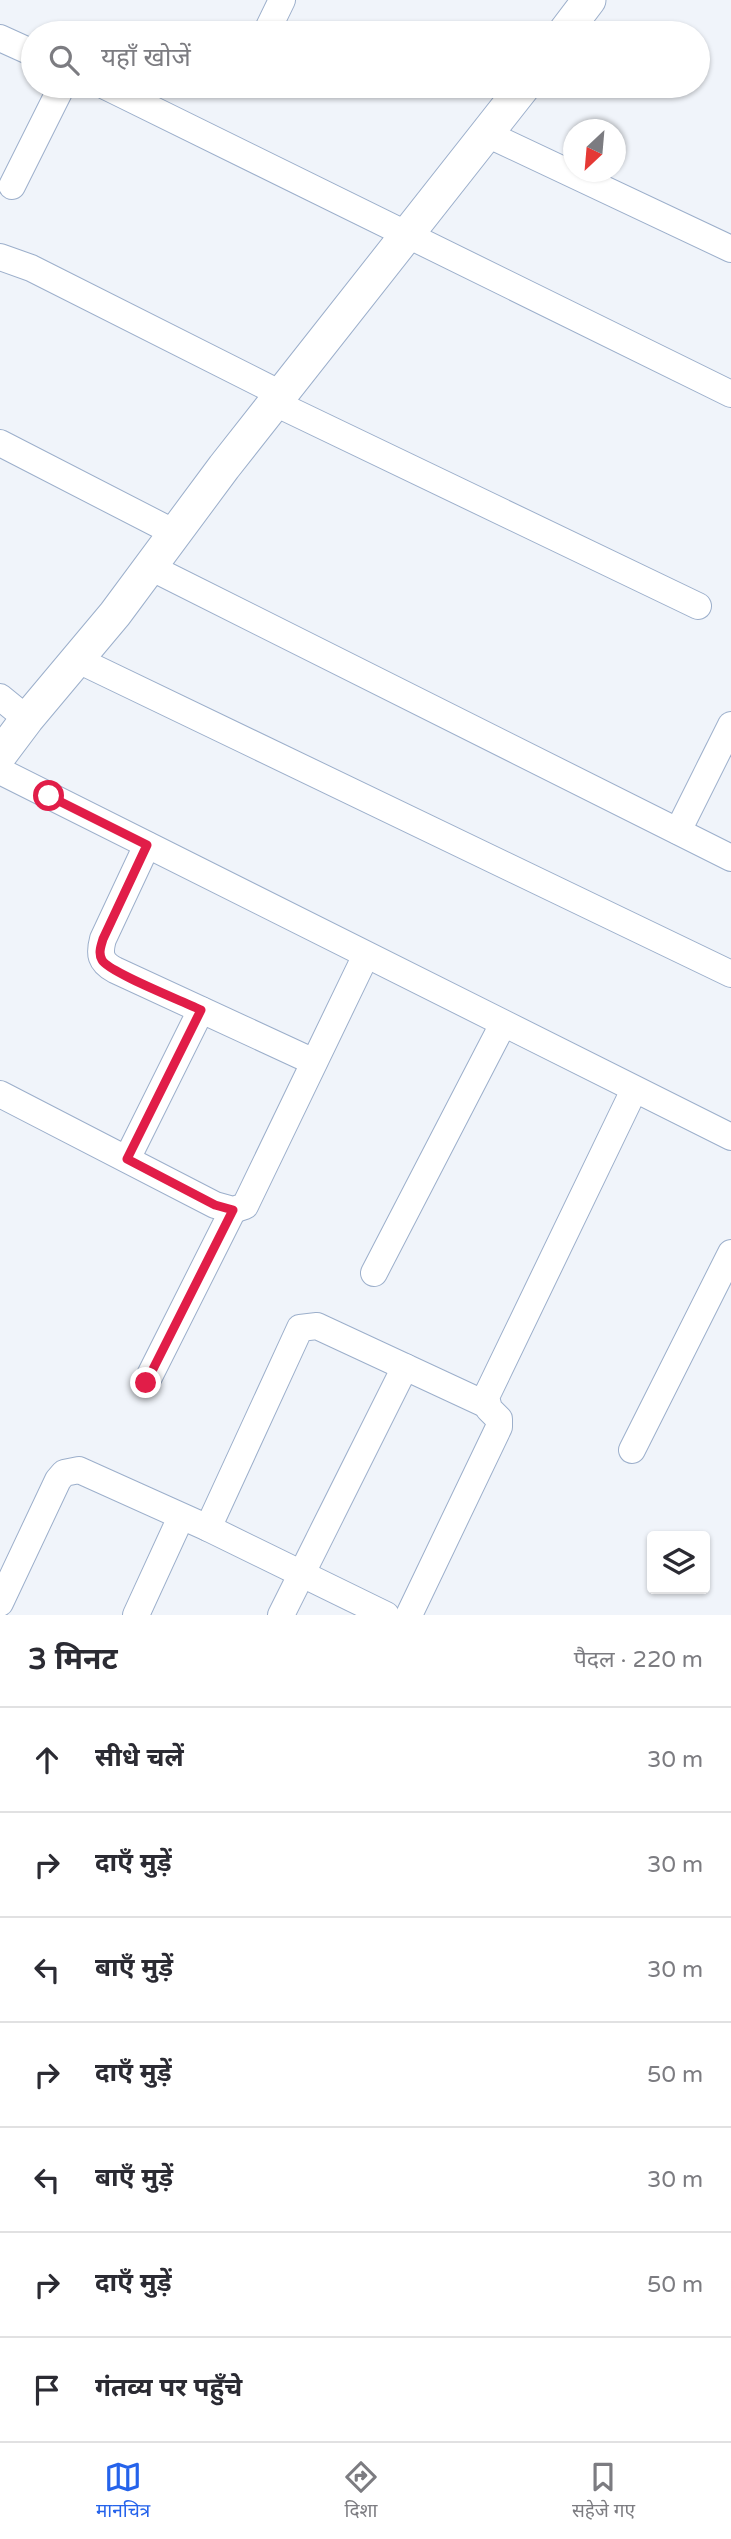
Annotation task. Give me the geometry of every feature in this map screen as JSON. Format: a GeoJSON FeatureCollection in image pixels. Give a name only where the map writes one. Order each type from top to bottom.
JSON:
{"type":"FeatureCollection","features":[{"type":"Feature","properties":{"kind":"street"},"geometry":{"type":"LineString","coordinates":[[272,21],[282,0]]}},
{"type":"Feature","properties":{"kind":"street"},"geometry":{"type":"LineString","coordinates":[[573,21],[589,0]]}},
{"type":"Feature","properties":{"kind":"street"},"geometry":{"type":"LineString","coordinates":[[0,38],[21,48]]}},
{"type":"Feature","properties":{"kind":"street"},"geometry":{"type":"LineString","coordinates":[[12,186],[56,98]]}},
{"type":"Feature","properties":{"kind":"street"},"geometry":{"type":"LineString","coordinates":[[130,98],[731,394]]}},
{"type":"Feature","properties":{"kind":"street"},"geometry":{"type":"LineString","coordinates":[[0,755],[115,614],[278,399],[515,98]]}},
{"type":"Feature","properties":{"kind":"street"},"geometry":{"type":"LineString","coordinates":[[487,134],[731,249]]}},
{"type":"Feature","properties":{"kind":"street"},"geometry":{"type":"LineString","coordinates":[[0,257],[31,268],[278,399],[698,606]]}},
{"type":"Feature","properties":{"kind":"street"},"geometry":{"type":"LineString","coordinates":[[0,443],[175,533]]}},
{"type":"Feature","properties":{"kind":"street"},"geometry":{"type":"LineString","coordinates":[[150,567],[731,858]]}},
{"type":"Feature","properties":{"kind":"street"},"geometry":{"type":"LineString","coordinates":[[76,659],[731,974]]}},
{"type":"Feature","properties":{"kind":"street"},"geometry":{"type":"LineString","coordinates":[[0,697],[27,719]]}},
{"type":"Feature","properties":{"kind":"street"},"geometry":{"type":"LineString","coordinates":[[678,831],[731,725]]}},
{"type":"Feature","properties":{"kind":"street"},"geometry":{"type":"LineString","coordinates":[[0,771],[731,1137]]}},
{"type":"Feature","properties":{"kind":"street"},"geometry":{"type":"LineString","coordinates":[[147,845],[103,939],[100,952],[102,960],[115,970],[314,1062]]}},
{"type":"Feature","properties":{"kind":"street"},"geometry":{"type":"LineString","coordinates":[[0,1094],[215,1205],[233,1210],[245,1206],[366,955]]}},
{"type":"Feature","properties":{"kind":"street"},"geometry":{"type":"LineString","coordinates":[[127,1159],[201,1010]]}},
{"type":"Feature","properties":{"kind":"street"},"geometry":{"type":"LineString","coordinates":[[374,1273],[503,1024]]}},
{"type":"Feature","properties":{"kind":"street"},"geometry":{"type":"LineString","coordinates":[[409,1615],[499,1427],[499,1419],[488,1405],[486,1397],[634,1090]]}},
{"type":"Feature","properties":{"kind":"street"},"geometry":{"type":"LineString","coordinates":[[146,1383],[233,1210]]}},
{"type":"Feature","properties":{"kind":"street"},"geometry":{"type":"LineString","coordinates":[[632,1450],[731,1253]]}},
{"type":"Feature","properties":{"kind":"street"},"geometry":{"type":"LineString","coordinates":[[208,1528],[300,1328],[317,1326],[488,1405]]}},
{"type":"Feature","properties":{"kind":"street"},"geometry":{"type":"LineString","coordinates":[[281,1615],[405,1367]]}},
{"type":"Feature","properties":{"kind":"street"},"geometry":{"type":"LineString","coordinates":[[0,1603],[58,1480],[70,1470],[79,1471],[208,1528],[386,1615]]}},
{"type":"Feature","properties":{"kind":"street"},"geometry":{"type":"LineString","coordinates":[[135,1615],[181,1517]]}},
{"type":"Feature","properties":{"kind":"route"},"geometry":{"type":"LineString","coordinates":[[49,796],[147,845],[103,939],[100,952],[102,960],[115,970],[201,1010],[127,1159],[215,1205],[233,1210],[146,1383]]}}]}
